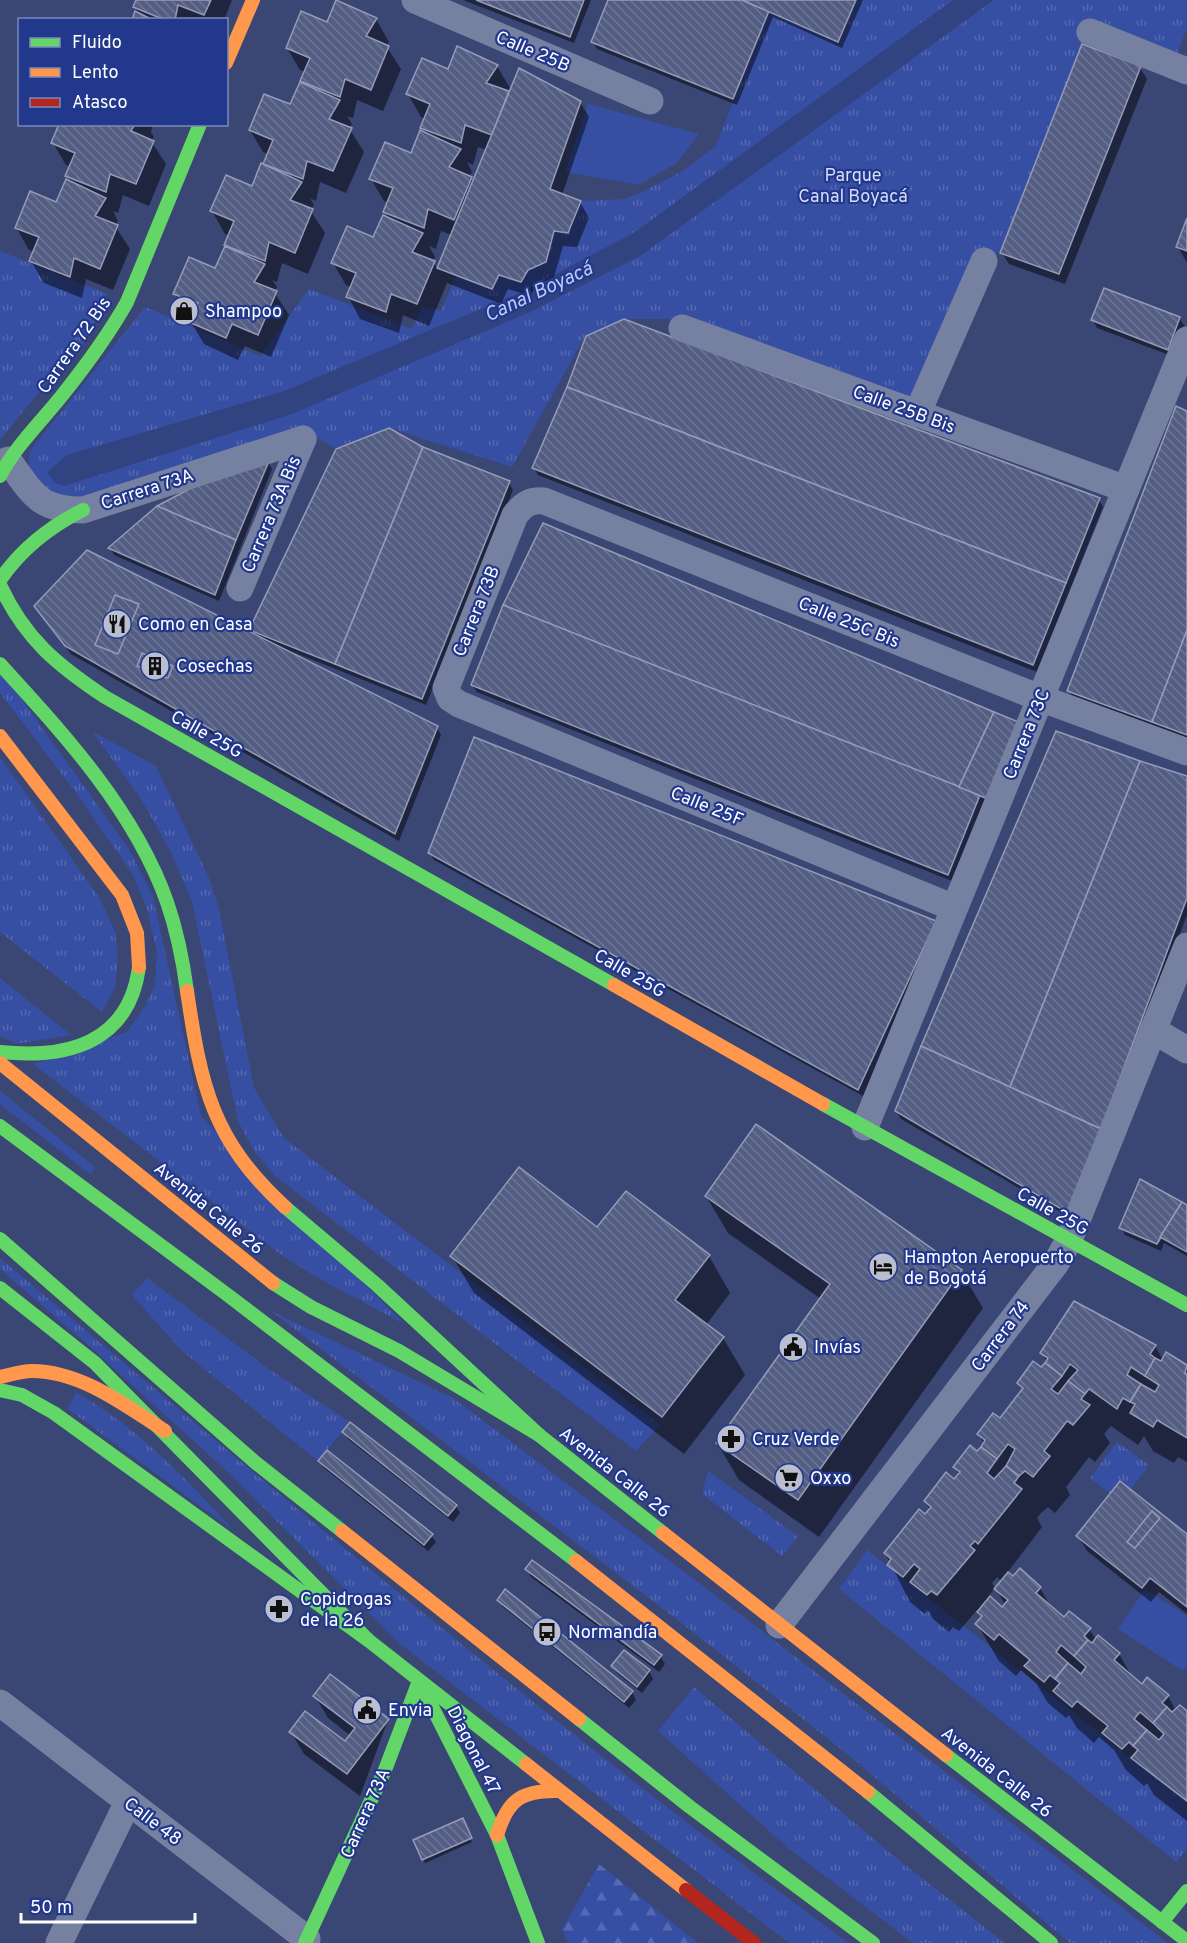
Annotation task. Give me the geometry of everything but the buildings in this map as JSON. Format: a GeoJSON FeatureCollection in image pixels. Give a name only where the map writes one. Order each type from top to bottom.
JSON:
{"type":"FeatureCollection","features":[{"type":"Feature","properties":{"kind":"main road"},"geometry":{"type":"LineString","coordinates":[[228,58],[253,0]]}},
{"type":"Feature","properties":{"kind":"main road","name":"Carrera 72 Bis"},"geometry":{"type":"LineString","coordinates":[[4,468],[65,393],[127,303],[199,126]]}},
{"type":"Feature","properties":{"kind":"main road"},"geometry":{"type":"LineString","coordinates":[[0,580],[21,551],[40,534],[58,521],[83,510]]}},
{"type":"Feature","properties":{"kind":"main road","name":"Calle 25G"},"geometry":{"type":"LineString","coordinates":[[0,585],[9,608],[35,646],[59,666],[105,697],[864,1127],[1187,1305]]}},
{"type":"Feature","properties":{"kind":"main road"},"geometry":{"type":"LineString","coordinates":[[0,664],[53,721],[101,785],[150,862],[169,907],[178,939],[199,1063],[208,1100],[229,1144],[244,1166],[408,1312],[540,1435]]}},
{"type":"Feature","properties":{"kind":"main road"},"geometry":{"type":"LineString","coordinates":[[0,736],[111,877],[127,904],[135,926],[140,965],[135,989],[125,1011],[103,1035],[93,1042],[79,1049],[51,1055],[0,1052]]}},
{"type":"Feature","properties":{"kind":"main road","name":"Avenida Calle 26"},"geometry":{"type":"LineString","coordinates":[[0,1063],[272,1282],[311,1306],[399,1351],[540,1435],[779,1625],[1187,1941]]}},
{"type":"Feature","properties":{"kind":"main road"},"geometry":{"type":"LineString","coordinates":[[0,1126],[225,1293],[648,1616],[792,1730],[1051,1943]]}},
{"type":"Feature","properties":{"kind":"main road"},"geometry":{"type":"LineString","coordinates":[[0,1239],[256,1463],[690,1807],[873,1943]]}},
{"type":"Feature","properties":{"kind":"main road"},"geometry":{"type":"LineString","coordinates":[[0,1288],[95,1363],[165,1431],[368,1640]]}},
{"type":"Feature","properties":{"kind":"main road"},"geometry":{"type":"LineString","coordinates":[[0,1377],[33,1371],[67,1377],[95,1390],[165,1431]]}},
{"type":"Feature","properties":{"kind":"main road"},"geometry":{"type":"LineString","coordinates":[[0,1390],[22,1395],[54,1413],[368,1640],[754,1943]]}},
{"type":"Feature","properties":{"kind":"main road","name":"Diagonal 47"},"geometry":{"type":"LineString","coordinates":[[419,1681],[497,1835],[538,1943]]}},
{"type":"Feature","properties":{"kind":"main road","name":"Carrera 73A"},"geometry":{"type":"LineString","coordinates":[[306,1941],[385,1770],[419,1681]]}},
{"type":"Feature","properties":{"kind":"main road","name":"Diagonal 47"},"geometry":{"type":"LineString","coordinates":[[497,1835],[502,1815],[513,1801],[540,1790],[560,1791]]}},
{"type":"Feature","properties":{"kind":"main road"},"geometry":{"type":"LineString","coordinates":[[1162,1922],[1187,1891]]}},
{"type":"Feature","properties":{"kind":"street","name":"Calle 25B"},"geometry":{"type":"LineString","coordinates":[[415,0],[650,101]]}},
{"type":"Feature","properties":{"kind":"street"},"geometry":{"type":"LineString","coordinates":[[1090,32],[1187,71]]}},
{"type":"Feature","properties":{"kind":"street"},"geometry":{"type":"LineString","coordinates":[[917,414],[984,261]]}},
{"type":"Feature","properties":{"kind":"street","name":"Calle 25B Bis"},"geometry":{"type":"LineString","coordinates":[[682,328],[1126,489]]}},
{"type":"Feature","properties":{"kind":"street","name":"Carrera 73C"},"geometry":{"type":"LineString","coordinates":[[864,1127],[1187,340]]}},
{"type":"Feature","properties":{"kind":"street","name":"Carrera 73A"},"geometry":{"type":"LineString","coordinates":[[4,468],[45,504],[59,510],[83,510],[303,439]]}},
{"type":"Feature","properties":{"kind":"street","name":"Carrera 73A Bis"},"geometry":{"type":"LineString","coordinates":[[240,588],[303,439]]}},
{"type":"Feature","properties":{"kind":"street","name":"Calle 25C Bis"},"geometry":{"type":"LineString","coordinates":[[515,515],[532,500],[544,501],[1040,698],[1187,752]]}},
{"type":"Feature","properties":{"kind":"street","name":"Carrera 73B"},"geometry":{"type":"LineString","coordinates":[[459,704],[450,698],[446,688],[515,515]]}},
{"type":"Feature","properties":{"kind":"street","name":"Calle 25F"},"geometry":{"type":"LineString","coordinates":[[459,704],[954,908]]}},
{"type":"Feature","properties":{"kind":"street","name":"Carrera 74"},"geometry":{"type":"LineString","coordinates":[[779,1625],[1056,1263],[1069,1240],[1187,946]]}},
{"type":"Feature","properties":{"kind":"street"},"geometry":{"type":"LineString","coordinates":[[1153,1030],[1187,1050]]}},
{"type":"Feature","properties":{"kind":"street","name":"Calle 48"},"geometry":{"type":"LineString","coordinates":[[0,1703],[306,1941]]}},
{"type":"Feature","properties":{"kind":"street"},"geometry":{"type":"LineString","coordinates":[[59,1943],[128,1803]]}},
{"type":"Feature","properties":{"kind":"green space","name":"Parque Canal Boyacá"},"geometry":{"type":"Polygon","coordinates":[[[856,0],[1187,0],[1187,28],[1177,53],[1095,20],[1082,44],[1000,253],[977,256],[914,401],[685,319],[624,319],[585,336],[512,467],[389,428],[336,449],[303,429],[82,498],[52,501],[28,468],[30,451],[145,307],[260,356],[309,289],[412,329],[422,306],[441,311],[456,276],[492,289],[499,275],[528,270],[546,262],[554,231],[568,232],[581,201],[624,199],[640,193],[681,172],[716,146],[769,11],[838,41],[856,0]]]}},
{"type":"Feature","properties":{"kind":"green space"},"geometry":{"type":"Polygon","coordinates":[[[588,104],[699,134],[678,162],[639,185],[565,172],[588,104]]]}},
{"type":"Feature","properties":{"kind":"green space"},"geometry":{"type":"Polygon","coordinates":[[[0,251],[107,294],[83,345],[48,381],[0,440],[0,251]]]}},
{"type":"Feature","properties":{"kind":"green space"},"geometry":{"type":"Polygon","coordinates":[[[0,669],[129,849],[153,897],[201,1116],[404,1324],[318,1278],[280,1254],[33,1064],[127,1032],[144,1008],[155,984],[157,953],[147,908],[132,873],[74,790],[0,693],[0,669]]]}},
{"type":"Feature","properties":{"kind":"green space"},"geometry":{"type":"Polygon","coordinates":[[[92,731],[156,766],[209,878],[219,909],[254,1088],[284,1138],[660,1425],[636,1451],[275,1176],[254,1151],[238,1121],[192,902],[171,852],[141,799],[92,731]]]}},
{"type":"Feature","properties":{"kind":"green space"},"geometry":{"type":"Polygon","coordinates":[[[0,757],[99,897],[115,931],[118,959],[115,988],[102,1012],[0,932],[0,757]]]}},
{"type":"Feature","properties":{"kind":"green space"},"geometry":{"type":"Polygon","coordinates":[[[0,978],[71,1035],[16,1044],[0,1036],[0,978]]]}},
{"type":"Feature","properties":{"kind":"green space"},"geometry":{"type":"Polygon","coordinates":[[[0,1091],[96,1168],[90,1174],[0,1104],[0,1091]]]}},
{"type":"Feature","properties":{"kind":"green space"},"geometry":{"type":"Polygon","coordinates":[[[0,1258],[313,1522],[524,1695],[739,1862],[849,1943],[789,1943],[399,1643],[230,1474],[86,1343],[0,1269],[0,1258]]]}},
{"type":"Feature","properties":{"kind":"green space"},"geometry":{"type":"Polygon","coordinates":[[[147,1278],[270,1370],[350,1422],[318,1461],[181,1350],[132,1295],[147,1278]]]}},
{"type":"Feature","properties":{"kind":"green space"},"geometry":{"type":"Polygon","coordinates":[[[271,1311],[453,1398],[711,1592],[1168,1943],[1070,1943],[851,1757],[674,1617],[271,1311]]]}},
{"type":"Feature","properties":{"kind":"green space"},"geometry":{"type":"Polygon","coordinates":[[[76,1392],[99,1406],[160,1455],[233,1530],[68,1409],[76,1392]]]}},
{"type":"Feature","properties":{"kind":"green space"},"geometry":{"type":"Polygon","coordinates":[[[1117,1442],[1149,1465],[1131,1489],[1120,1481],[1110,1493],[1090,1478],[1117,1442]]]}},
{"type":"Feature","properties":{"kind":"green space"},"geometry":{"type":"Polygon","coordinates":[[[708,1471],[798,1536],[782,1556],[702,1494],[708,1471]]]}},
{"type":"Feature","properties":{"kind":"green space"},"geometry":{"type":"Polygon","coordinates":[[[867,1550],[1187,1802],[1187,1849],[1176,1862],[839,1589],[867,1550]]]}},
{"type":"Feature","properties":{"kind":"green space"},"geometry":{"type":"Polygon","coordinates":[[[1145,1589],[1187,1616],[1187,1665],[1183,1671],[1118,1629],[1145,1589]]]}},
{"type":"Feature","properties":{"kind":"green space"},"geometry":{"type":"Polygon","coordinates":[[[694,1687],[895,1857],[1005,1943],[913,1943],[788,1848],[658,1731],[694,1687]]]}},
{"type":"Feature","properties":{"kind":"green space"},"geometry":{"type":"Polygon","coordinates":[[[599,1864],[698,1943],[568,1943],[562,1929],[599,1864]]]}},
{"type":"Feature","properties":{"kind":"water","name":"Canal Boyacá"},"geometry":{"type":"Polygon","coordinates":[[[953,0],[994,0],[640,256],[530,312],[292,414],[64,486],[55,483],[47,472],[67,455],[284,391],[524,291],[635,232],[953,0]]]}},
{"type":"Feature","properties":{"kind":"traffic: fast"},"geometry":{"type":"LineString","coordinates":[[0,476],[22,443],[89,360],[127,302],[199,126]]}},
{"type":"Feature","properties":{"kind":"traffic: fast"},"geometry":{"type":"LineString","coordinates":[[0,580],[17,558],[37,539],[83,510]]}},
{"type":"Feature","properties":{"kind":"traffic: fast"},"geometry":{"type":"LineString","coordinates":[[0,585],[20,621],[44,649],[72,674],[105,697],[614,985]]}},
{"type":"Feature","properties":{"kind":"traffic: fast"},"geometry":{"type":"LineString","coordinates":[[0,664],[96,775],[136,836],[167,902],[179,946],[187,991]]}},
{"type":"Feature","properties":{"kind":"traffic: fast"},"geometry":{"type":"LineString","coordinates":[[0,1052],[49,1052],[91,1041],[108,1029],[122,1013],[133,993],[139,967]]}},
{"type":"Feature","properties":{"kind":"traffic: fast"},"geometry":{"type":"LineString","coordinates":[[823,1104],[1187,1305]]}},
{"type":"Feature","properties":{"kind":"traffic: fast"},"geometry":{"type":"LineString","coordinates":[[0,1126],[225,1293],[576,1561]]}},
{"type":"Feature","properties":{"kind":"traffic: fast"},"geometry":{"type":"LineString","coordinates":[[285,1207],[377,1285],[539,1435]]}},
{"type":"Feature","properties":{"kind":"traffic: fast"},"geometry":{"type":"LineString","coordinates":[[0,1239],[256,1463],[342,1531]]}},
{"type":"Feature","properties":{"kind":"traffic: fast"},"geometry":{"type":"LineString","coordinates":[[273,1283],[311,1307],[399,1351],[539,1435],[663,1533]]}},
{"type":"Feature","properties":{"kind":"traffic: fast"},"geometry":{"type":"LineString","coordinates":[[0,1288],[95,1363],[368,1640],[526,1764]]}},
{"type":"Feature","properties":{"kind":"traffic: fast"},"geometry":{"type":"LineString","coordinates":[[0,1390],[22,1395],[54,1413],[368,1640]]}},
{"type":"Feature","properties":{"kind":"traffic: fast"},"geometry":{"type":"LineString","coordinates":[[419,1681],[497,1835],[538,1943]]}},
{"type":"Feature","properties":{"kind":"traffic: fast"},"geometry":{"type":"LineString","coordinates":[[305,1943],[385,1770],[419,1681]]}},
{"type":"Feature","properties":{"kind":"traffic: fast"},"geometry":{"type":"LineString","coordinates":[[579,1719],[690,1807],[873,1943]]}},
{"type":"Feature","properties":{"kind":"traffic: fast"},"geometry":{"type":"LineString","coordinates":[[946,1755],[1187,1941]]}},
{"type":"Feature","properties":{"kind":"traffic: fast"},"geometry":{"type":"LineString","coordinates":[[868,1792],[1051,1943]]}},
{"type":"Feature","properties":{"kind":"traffic: fast"},"geometry":{"type":"LineString","coordinates":[[1162,1922],[1187,1891]]}},
{"type":"Feature","properties":{"kind":"traffic: slow"},"geometry":{"type":"LineString","coordinates":[[228,58],[253,0]]}},
{"type":"Feature","properties":{"kind":"traffic: slow"},"geometry":{"type":"LineString","coordinates":[[0,736],[122,895],[137,933],[139,967]]}},
{"type":"Feature","properties":{"kind":"traffic: slow"},"geometry":{"type":"LineString","coordinates":[[614,985],[823,1104]]}},
{"type":"Feature","properties":{"kind":"traffic: slow"},"geometry":{"type":"LineString","coordinates":[[187,991],[198,1055],[214,1110],[241,1158],[260,1182],[285,1207]]}},
{"type":"Feature","properties":{"kind":"traffic: slow"},"geometry":{"type":"LineString","coordinates":[[0,1063],[273,1283]]}},
{"type":"Feature","properties":{"kind":"traffic: slow"},"geometry":{"type":"LineString","coordinates":[[0,1377],[32,1371],[68,1377],[85,1383],[119,1401],[165,1431]]}},
{"type":"Feature","properties":{"kind":"traffic: slow"},"geometry":{"type":"LineString","coordinates":[[342,1531],[579,1719]]}},
{"type":"Feature","properties":{"kind":"traffic: slow"},"geometry":{"type":"LineString","coordinates":[[663,1533],[946,1755]]}},
{"type":"Feature","properties":{"kind":"traffic: slow"},"geometry":{"type":"LineString","coordinates":[[576,1561],[868,1792]]}},
{"type":"Feature","properties":{"kind":"traffic: slow"},"geometry":{"type":"LineString","coordinates":[[526,1764],[686,1890]]}},
{"type":"Feature","properties":{"kind":"traffic: slow"},"geometry":{"type":"LineString","coordinates":[[497,1835],[506,1813],[518,1799],[535,1792],[559,1791]]}},
{"type":"Feature","properties":{"kind":"traffic: jam"},"geometry":{"type":"LineString","coordinates":[[686,1890],[754,1943]]}},
{"type":"Feature","properties":{"kind":"place","name":"Shampoo"},"geometry":{"type":"Point","coordinates":[184,311]}},
{"type":"Feature","properties":{"kind":"place","name":"Como en Casa"},"geometry":{"type":"Point","coordinates":[117,624]}},
{"type":"Feature","properties":{"kind":"place","name":"Cosechas"},"geometry":{"type":"Point","coordinates":[155,666]}},
{"type":"Feature","properties":{"kind":"place","name":"Hampton Aeropuerto de Bogotá"},"geometry":{"type":"Point","coordinates":[883,1267]}},
{"type":"Feature","properties":{"kind":"place","name":"Invías"},"geometry":{"type":"Point","coordinates":[793,1347]}},
{"type":"Feature","properties":{"kind":"place","name":"Cruz Verde"},"geometry":{"type":"Point","coordinates":[731,1439]}},
{"type":"Feature","properties":{"kind":"place","name":"Oxxo"},"geometry":{"type":"Point","coordinates":[789,1478]}},
{"type":"Feature","properties":{"kind":"place","name":"Copidrogas de la 26"},"geometry":{"type":"Point","coordinates":[279,1609]}},
{"type":"Feature","properties":{"kind":"place","name":"Normandía"},"geometry":{"type":"Point","coordinates":[547,1632]}},
{"type":"Feature","properties":{"kind":"place","name":"Envia"},"geometry":{"type":"Point","coordinates":[367,1710]}}]}
